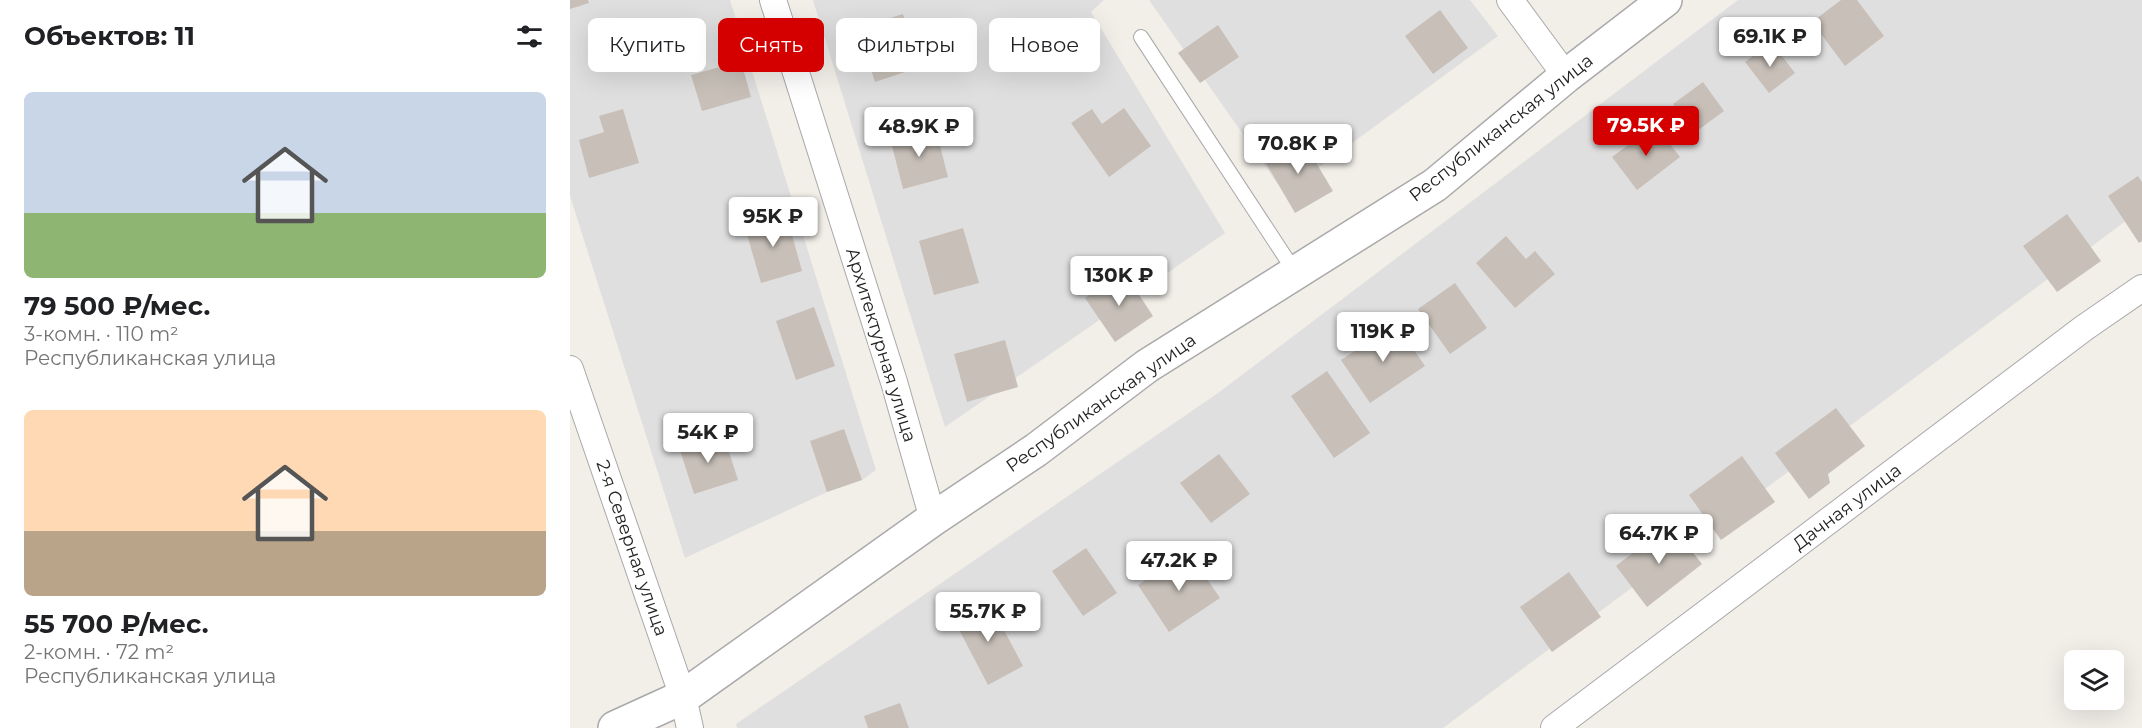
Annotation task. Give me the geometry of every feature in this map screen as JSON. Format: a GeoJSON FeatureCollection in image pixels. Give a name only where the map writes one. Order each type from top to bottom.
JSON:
{"type":"FeatureCollection","features":[{"type":"Feature","properties":{"kind":"street","name":"Архитектурная улица"},"geometry":{"type":"LineString","coordinates":[[773,0],[890,370],[933,519]]}},
{"type":"Feature","properties":{"kind":"street"},"geometry":{"type":"LineString","coordinates":[[1510,0],[1566,76]]}},
{"type":"Feature","properties":{"kind":"street","name":"Республиканская улица"},"geometry":{"type":"LineString","coordinates":[[615,728],[687,713],[933,519],[1036,450],[1147,366],[1297,274],[1435,185],[1566,76],[1665,0]]}},
{"type":"Feature","properties":{"kind":"street","name":"Дачная улица"},"geometry":{"type":"LineString","coordinates":[[1554,728],[2084,328],[2142,288]]}},
{"type":"Feature","properties":{"kind":"street","name":"2-я Северная улица"},"geometry":{"type":"LineString","coordinates":[[570,369],[687,713]]}},
{"type":"Feature","properties":{"kind":"lane"},"geometry":{"type":"LineString","coordinates":[[1141,37],[1297,274]]}},
{"type":"Feature","properties":{"kind":"shaded area"},"geometry":{"type":"Polygon","coordinates":[[[570,0],[730,0],[736,18],[718,18],[718,72],[752,72],[876,470],[862,480],[827,492],[685,558],[570,196],[570,0]]]}},
{"type":"Feature","properties":{"kind":"shaded area"},"geometry":{"type":"Polygon","coordinates":[[[813,0],[1104,0],[1091,12],[1095,18],[989,18],[989,72],[1100,72],[1100,27],[1225,233],[945,427],[824,36],[824,18],[819,18],[813,0]]]}},
{"type":"Feature","properties":{"kind":"shaded area"},"geometry":{"type":"Polygon","coordinates":[[[1149,0],[1470,0],[1498,36],[1284,193],[1149,0]]]}},
{"type":"Feature","properties":{"kind":"shaded area"},"geometry":{"type":"Polygon","coordinates":[[[1738,0],[2142,0],[2142,209],[1443,728],[737,728],[736,724],[1218,393],[1738,0]]]}},
{"type":"Feature","properties":{"kind":"building"},"geometry":{"type":"Polygon","coordinates":[[[570,0],[588,0],[589,3],[570,9],[570,0]]]}},
{"type":"Feature","properties":{"kind":"building"},"geometry":{"type":"Polygon","coordinates":[[[1841,0],[1857,0],[1884,36],[1845,66],[1812,22],[1841,0]]]}},
{"type":"Feature","properties":{"kind":"building"},"geometry":{"type":"Polygon","coordinates":[[[1440,10],[1468,48],[1433,74],[1405,36],[1440,10]]]}},
{"type":"Feature","properties":{"kind":"building"},"geometry":{"type":"Polygon","coordinates":[[[903,14],[904,18],[890,18],[903,14]]]}},
{"type":"Feature","properties":{"kind":"building"},"geometry":{"type":"Polygon","coordinates":[[[1218,25],[1239,57],[1200,83],[1178,53],[1218,25]]]}},
{"type":"Feature","properties":{"kind":"building"},"geometry":{"type":"Polygon","coordinates":[[[1771,42],[1795,73],[1769,93],[1745,62],[1771,42]]]}},
{"type":"Feature","properties":{"kind":"building"},"geometry":{"type":"Polygon","coordinates":[[[718,67],[718,72],[744,72],[751,97],[702,111],[691,75],[718,67]]]}},
{"type":"Feature","properties":{"kind":"building"},"geometry":{"type":"Polygon","coordinates":[[[872,72],[905,72],[875,82],[872,72]]]}},
{"type":"Feature","properties":{"kind":"building"},"geometry":{"type":"Polygon","coordinates":[[[1703,82],[1724,111],[1694,133],[1673,104],[1703,82]]]}},
{"type":"Feature","properties":{"kind":"building"},"geometry":{"type":"Polygon","coordinates":[[[1124,108],[1151,146],[1109,177],[1071,123],[1092,109],[1102,124],[1124,108]]]}},
{"type":"Feature","properties":{"kind":"building"},"geometry":{"type":"Polygon","coordinates":[[[623,109],[639,163],[589,178],[579,140],[604,132],[599,116],[623,109]]]}},
{"type":"Feature","properties":{"kind":"building"},"geometry":{"type":"Polygon","coordinates":[[[1655,125],[1680,157],[1637,190],[1612,157],[1655,125]]]}},
{"type":"Feature","properties":{"kind":"building"},"geometry":{"type":"Polygon","coordinates":[[[935,126],[948,177],[903,189],[890,138],[935,126]]]}},
{"type":"Feature","properties":{"kind":"building"},"geometry":{"type":"Polygon","coordinates":[[[1300,136],[1333,191],[1295,213],[1263,158],[1300,136]]]}},
{"type":"Feature","properties":{"kind":"building"},"geometry":{"type":"Polygon","coordinates":[[[2138,176],[2142,182],[2142,241],[2139,243],[2108,196],[2138,176]]]}},
{"type":"Feature","properties":{"kind":"building"},"geometry":{"type":"Polygon","coordinates":[[[786,213],[802,271],[761,283],[744,224],[786,213]]]}},
{"type":"Feature","properties":{"kind":"building"},"geometry":{"type":"Polygon","coordinates":[[[2067,214],[2101,261],[2057,292],[2023,246],[2067,214]]]}},
{"type":"Feature","properties":{"kind":"building"},"geometry":{"type":"Polygon","coordinates":[[[963,228],[979,283],[934,295],[919,241],[963,228]]]}},
{"type":"Feature","properties":{"kind":"building"},"geometry":{"type":"Polygon","coordinates":[[[1506,236],[1526,259],[1535,251],[1555,274],[1515,308],[1476,263],[1506,236]]]}},
{"type":"Feature","properties":{"kind":"building"},"geometry":{"type":"Polygon","coordinates":[[[1124,272],[1153,316],[1115,342],[1085,298],[1124,272]]]}},
{"type":"Feature","properties":{"kind":"building"},"geometry":{"type":"Polygon","coordinates":[[[1455,283],[1487,328],[1450,354],[1418,309],[1455,283]]]}},
{"type":"Feature","properties":{"kind":"building"},"geometry":{"type":"Polygon","coordinates":[[[814,307],[835,366],[796,380],[776,321],[814,307]]]}},
{"type":"Feature","properties":{"kind":"building"},"geometry":{"type":"Polygon","coordinates":[[[1396,324],[1425,366],[1370,403],[1341,360],[1396,324]]]}},
{"type":"Feature","properties":{"kind":"building"},"geometry":{"type":"Polygon","coordinates":[[[1005,340],[1018,387],[967,402],[954,354],[1005,340]]]}},
{"type":"Feature","properties":{"kind":"building"},"geometry":{"type":"Polygon","coordinates":[[[1327,371],[1370,433],[1334,458],[1291,396],[1327,371]]]}},
{"type":"Feature","properties":{"kind":"building"},"geometry":{"type":"Polygon","coordinates":[[[1836,408],[1865,446],[1828,474],[1830,483],[1809,499],[1775,453],[1836,408]]]}},
{"type":"Feature","properties":{"kind":"building"},"geometry":{"type":"Polygon","coordinates":[[[844,429],[862,480],[827,492],[810,441],[844,429]]]}},
{"type":"Feature","properties":{"kind":"building"},"geometry":{"type":"Polygon","coordinates":[[[723,433],[738,480],[694,494],[679,447],[723,433]]]}},
{"type":"Feature","properties":{"kind":"building"},"geometry":{"type":"Polygon","coordinates":[[[1219,454],[1250,494],[1211,523],[1180,483],[1219,454]]]}},
{"type":"Feature","properties":{"kind":"building"},"geometry":{"type":"Polygon","coordinates":[[[1742,456],[1775,502],[1721,540],[1689,495],[1742,456]]]}},
{"type":"Feature","properties":{"kind":"building"},"geometry":{"type":"Polygon","coordinates":[[[1670,524],[1702,564],[1647,607],[1616,566],[1670,524]]]}},
{"type":"Feature","properties":{"kind":"building"},"geometry":{"type":"Polygon","coordinates":[[[1086,548],[1117,593],[1083,616],[1052,571],[1086,548]]]}},
{"type":"Feature","properties":{"kind":"building"},"geometry":{"type":"Polygon","coordinates":[[[1188,551],[1220,598],[1169,632],[1138,585],[1188,551]]]}},
{"type":"Feature","properties":{"kind":"building"},"geometry":{"type":"Polygon","coordinates":[[[1569,572],[1601,617],[1552,652],[1520,607],[1569,572]]]}},
{"type":"Feature","properties":{"kind":"building"},"geometry":{"type":"Polygon","coordinates":[[[989,602],[1023,666],[988,685],[954,620],[989,602]]]}},
{"type":"Feature","properties":{"kind":"building"},"geometry":{"type":"Polygon","coordinates":[[[900,703],[909,728],[868,728],[864,716],[900,703]]]}}]}
